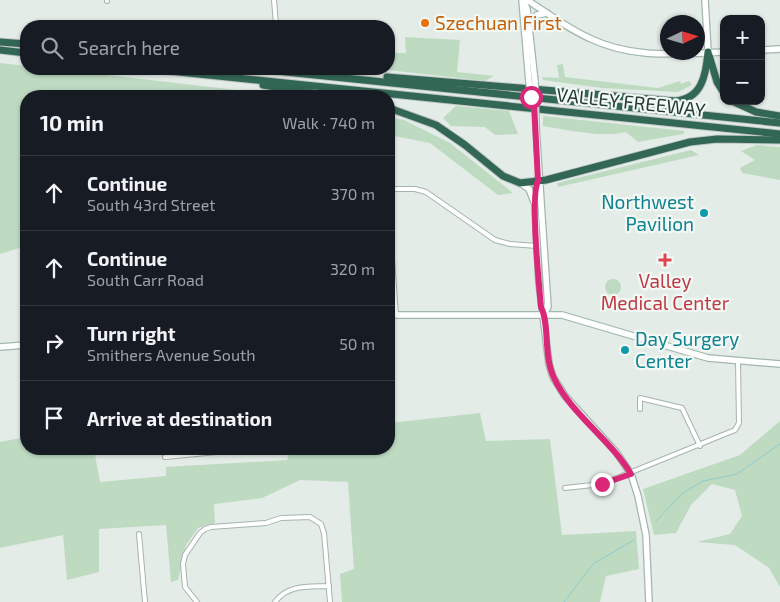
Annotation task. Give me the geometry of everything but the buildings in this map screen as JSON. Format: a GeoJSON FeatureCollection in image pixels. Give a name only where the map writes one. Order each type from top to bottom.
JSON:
{"type":"FeatureCollection","features":[{"type":"Feature","properties":{"kind":"highway"},"geometry":{"type":"LineString","coordinates":[[0,42],[20,44]]}},
{"type":"Feature","properties":{"kind":"highway"},"geometry":{"type":"LineString","coordinates":[[0,52],[20,54]]}},
{"type":"Feature","properties":{"kind":"highway"},"geometry":{"type":"LineString","coordinates":[[359,79],[366,75],[680,101],[695,93],[703,82],[708,52]]}},
{"type":"Feature","properties":{"kind":"highway"},"geometry":{"type":"LineString","coordinates":[[708,52],[720,87]]}},
{"type":"Feature","properties":{"kind":"highway","name":"VALLEY FREEWAY"},"geometry":{"type":"LineString","coordinates":[[211,75],[361,90]]}},
{"type":"Feature","properties":{"kind":"highway"},"geometry":{"type":"LineString","coordinates":[[239,75],[381,90]]}},
{"type":"Feature","properties":{"kind":"highway","name":"VALLEY FREEWAY"},"geometry":{"type":"LineString","coordinates":[[318,75],[780,123]]}},
{"type":"Feature","properties":{"kind":"highway"},"geometry":{"type":"LineString","coordinates":[[221,76],[299,90]]}},
{"type":"Feature","properties":{"kind":"highway"},"geometry":{"type":"LineString","coordinates":[[395,91],[780,132]]}},
{"type":"Feature","properties":{"kind":"highway","name":"VALLEY FREEWAY"},"geometry":{"type":"LineString","coordinates":[[395,93],[780,132]]}},
{"type":"Feature","properties":{"kind":"highway"},"geometry":{"type":"LineString","coordinates":[[741,105],[756,112],[780,116]]}},
{"type":"Feature","properties":{"kind":"highway"},"geometry":{"type":"LineString","coordinates":[[395,110],[436,125],[465,145],[502,176],[520,183],[538,181],[690,142],[717,139],[780,140]]}},
{"type":"Feature","properties":{"kind":"main road"},"geometry":{"type":"LineString","coordinates":[[522,0],[527,9],[532,82]]}},
{"type":"Feature","properties":{"kind":"main road"},"geometry":{"type":"LineString","coordinates":[[522,0],[536,127],[538,181],[536,185],[537,246],[546,351],[553,377],[565,396],[616,452],[631,474],[638,496],[646,535],[649,602]]}},
{"type":"Feature","properties":{"kind":"main road"},"geometry":{"type":"LineString","coordinates":[[527,0],[586,37],[620,49],[657,54],[720,52]]}},
{"type":"Feature","properties":{"kind":"main road"},"geometry":{"type":"LineString","coordinates":[[705,0],[708,52]]}},
{"type":"Feature","properties":{"kind":"main road"},"geometry":{"type":"LineString","coordinates":[[528,26],[537,15],[548,13]]}},
{"type":"Feature","properties":{"kind":"main road"},"geometry":{"type":"LineString","coordinates":[[765,50],[780,49]]}},
{"type":"Feature","properties":{"kind":"main road"},"geometry":{"type":"LineString","coordinates":[[538,181],[541,185],[548,307],[544,314]]}},
{"type":"Feature","properties":{"kind":"main road"},"geometry":{"type":"LineString","coordinates":[[520,183],[530,191],[536,207]]}},
{"type":"Feature","properties":{"kind":"main road"},"geometry":{"type":"LineString","coordinates":[[396,315],[544,314],[571,316],[698,355],[738,362],[780,364]]}},
{"type":"Feature","properties":{"kind":"main road"},"geometry":{"type":"LineString","coordinates":[[0,347],[20,345]]}},
{"type":"Feature","properties":{"kind":"street"},"geometry":{"type":"LineString","coordinates":[[274,0],[276,20]]}},
{"type":"Feature","properties":{"kind":"street"},"geometry":{"type":"LineString","coordinates":[[395,189],[420,190],[495,240],[510,244],[537,246]]}},
{"type":"Feature","properties":{"kind":"street"},"geometry":{"type":"LineString","coordinates":[[395,301],[396,315]]}},
{"type":"Feature","properties":{"kind":"street"},"geometry":{"type":"LineString","coordinates":[[565,488],[594,486],[631,474],[700,446],[737,428],[739,423],[738,362]]}},
{"type":"Feature","properties":{"kind":"street"},"geometry":{"type":"LineString","coordinates":[[640,409],[640,398],[682,408],[700,446]]}},
{"type":"Feature","properties":{"kind":"street"},"geometry":{"type":"LineString","coordinates":[[165,457],[199,455]]}},
{"type":"Feature","properties":{"kind":"street"},"geometry":{"type":"LineString","coordinates":[[197,602],[185,587],[183,564],[185,555],[200,533],[211,527],[266,524],[281,518],[310,517],[319,522],[324,533],[330,602]]}},
{"type":"Feature","properties":{"kind":"street"},"geometry":{"type":"LineString","coordinates":[[139,534],[145,602]]}},
{"type":"Feature","properties":{"kind":"street"},"geometry":{"type":"LineString","coordinates":[[275,602],[290,589],[329,586]]}},
{"type":"Feature","properties":{"kind":"green space"},"geometry":{"type":"Polygon","coordinates":[[[405,37],[460,40],[457,72],[494,76],[485,81],[395,71],[395,53],[406,53],[405,37]]]}},
{"type":"Feature","properties":{"kind":"green space"},"geometry":{"type":"Polygon","coordinates":[[[0,63],[20,65],[20,75],[107,75],[236,90],[20,90],[20,248],[0,254],[0,63]]]}},
{"type":"Feature","properties":{"kind":"green space"},"geometry":{"type":"Polygon","coordinates":[[[563,64],[565,77],[658,88],[680,81],[681,84],[689,81],[692,85],[678,92],[602,88],[543,80],[542,77],[559,78],[557,65],[563,64]]]}},
{"type":"Feature","properties":{"kind":"green space"},"geometry":{"type":"Polygon","coordinates":[[[456,106],[509,111],[518,134],[495,135],[485,127],[451,126],[443,118],[456,106]]]}},
{"type":"Feature","properties":{"kind":"green space"},"geometry":{"type":"Polygon","coordinates":[[[543,116],[685,131],[683,134],[638,142],[626,132],[595,134],[543,126],[543,116]]]}},
{"type":"Feature","properties":{"kind":"green space"},"geometry":{"type":"Polygon","coordinates":[[[395,118],[404,120],[450,143],[513,193],[498,195],[430,143],[395,136],[395,118]]]}},
{"type":"Feature","properties":{"kind":"green space"},"geometry":{"type":"Polygon","coordinates":[[[757,145],[780,147],[780,180],[742,173],[740,168],[755,160],[741,151],[757,145]]]}},
{"type":"Feature","properties":{"kind":"green space"},"geometry":{"type":"Polygon","coordinates":[[[691,150],[699,155],[558,187],[557,183],[691,150]]]}},
{"type":"Feature","properties":{"kind":"green space"},"geometry":{"type":"Polygon","coordinates":[[[613,279],[619,281],[621,287],[619,293],[613,295],[607,293],[605,287],[607,281],[613,279]]]}},
{"type":"Feature","properties":{"kind":"green space"},"geometry":{"type":"Polygon","coordinates":[[[480,413],[486,441],[550,439],[562,535],[636,531],[639,569],[606,576],[600,602],[342,602],[340,574],[354,569],[348,482],[300,480],[262,498],[214,504],[215,523],[198,528],[186,545],[178,580],[171,582],[166,525],[99,529],[99,572],[67,580],[63,535],[0,548],[0,442],[20,438],[20,455],[95,455],[100,482],[166,476],[166,467],[287,460],[288,455],[395,455],[395,422],[480,413]]]}},
{"type":"Feature","properties":{"kind":"green space"},"geometry":{"type":"Polygon","coordinates":[[[780,421],[780,587],[769,568],[735,545],[697,542],[730,534],[742,516],[735,490],[712,484],[691,505],[676,533],[654,535],[643,489],[740,455],[780,421]]]}},
{"type":"Feature","properties":{"kind":"waterway"},"geometry":{"type":"LineString","coordinates":[[656,521],[683,493],[703,481],[737,474],[780,444]]}},
{"type":"Feature","properties":{"kind":"waterway"},"geometry":{"type":"LineString","coordinates":[[564,602],[593,564],[634,540]]}},
{"type":"Feature","properties":{"kind":"place","name":"Szechuan First"},"geometry":{"type":"Point","coordinates":[425,23]}},
{"type":"Feature","properties":{"kind":"place","name":"Northwest Pavilion"},"geometry":{"type":"Point","coordinates":[704,213]}},
{"type":"Feature","properties":{"kind":"place","name":"Valley Medical Center"},"geometry":{"type":"Point","coordinates":[665,260]}},
{"type":"Feature","properties":{"kind":"place","name":"Day Surgery Center"},"geometry":{"type":"Point","coordinates":[625,350]}},
{"type":"Feature","properties":{"kind":"route"},"geometry":{"type":"LineString","coordinates":[[531,97],[534,102],[538,181],[536,185],[537,246],[546,351],[553,377],[559,388],[616,452],[631,474],[602,484]]}}]}
